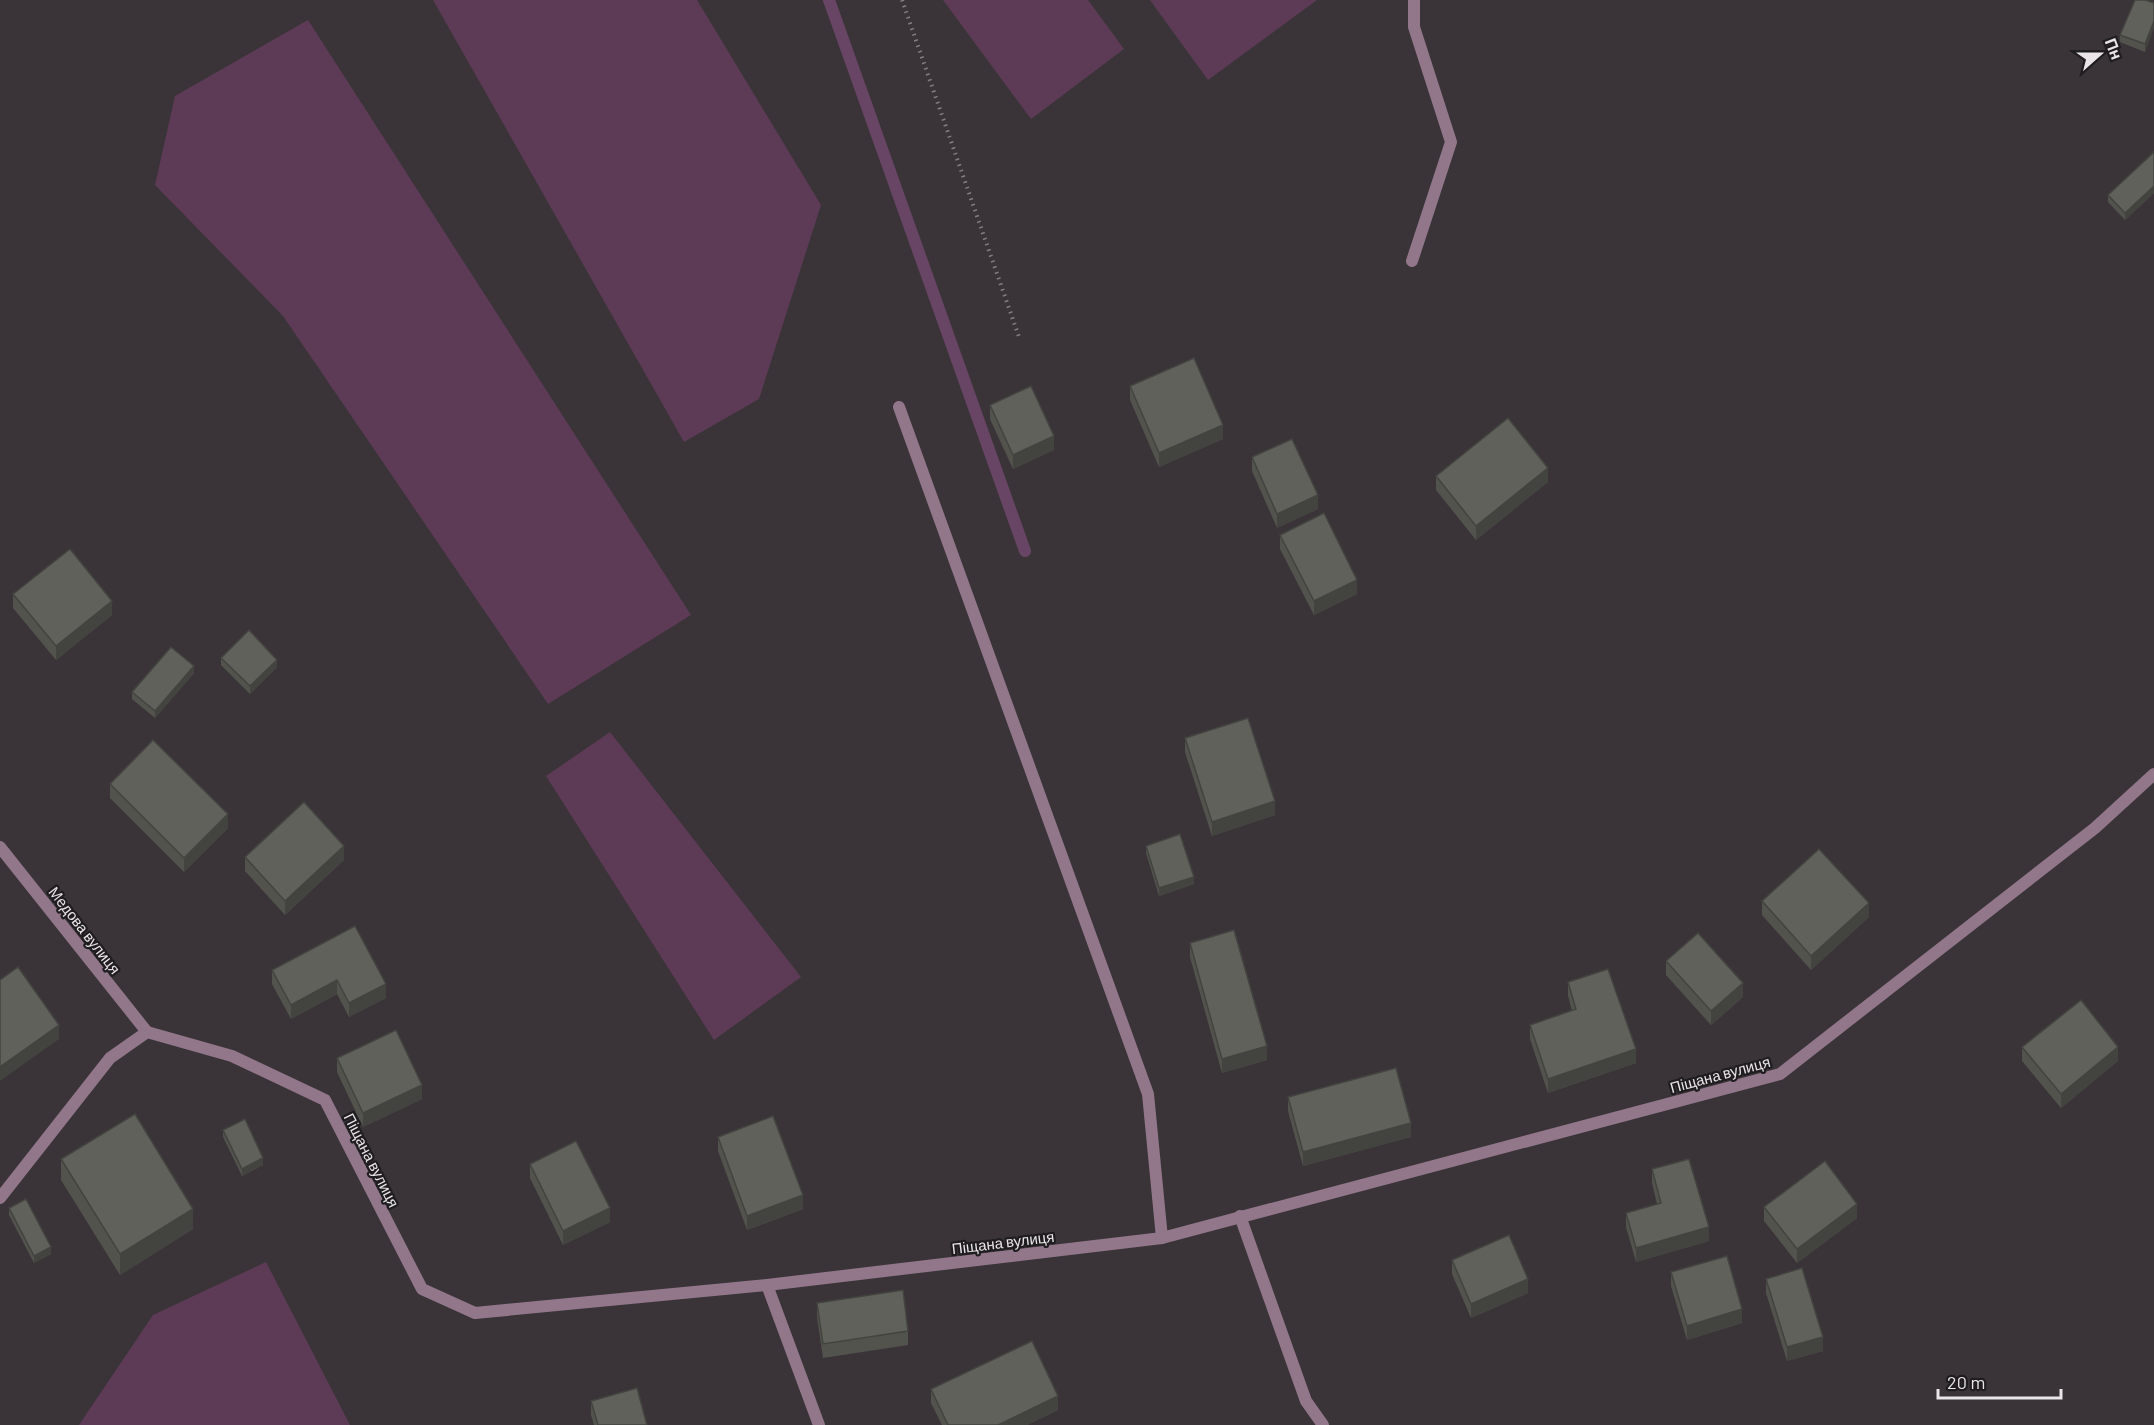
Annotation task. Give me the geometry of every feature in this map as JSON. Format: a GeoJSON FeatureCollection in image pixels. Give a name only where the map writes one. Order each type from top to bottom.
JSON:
{"type":"FeatureCollection","features":[{"type":"Feature","properties":{"kind":"street"},"geometry":{"type":"LineString","coordinates":[[1412,261],[1451,142],[1414,27],[1414,0]]}},
{"type":"Feature","properties":{"kind":"street"},"geometry":{"type":"LineString","coordinates":[[899,407],[1148,1094],[1162,1239]]}},
{"type":"Feature","properties":{"kind":"street","name":"Піщана вулиця"},"geometry":{"type":"LineString","coordinates":[[147,1032],[232,1056],[325,1100],[422,1289],[475,1313],[767,1285],[1162,1239],[1240,1216],[1780,1074],[2095,828],[2154,774]]}},
{"type":"Feature","properties":{"kind":"street","name":"Медова вулиця"},"geometry":{"type":"LineString","coordinates":[[0,847],[147,1032]]}},
{"type":"Feature","properties":{"kind":"street"},"geometry":{"type":"LineString","coordinates":[[0,1198],[110,1058],[147,1032]]}},
{"type":"Feature","properties":{"kind":"street"},"geometry":{"type":"LineString","coordinates":[[1240,1216],[1306,1401],[1323,1425]]}},
{"type":"Feature","properties":{"kind":"street"},"geometry":{"type":"LineString","coordinates":[[767,1285],[819,1425]]}},
{"type":"Feature","properties":{"kind":"path"},"geometry":{"type":"LineString","coordinates":[[902,0],[1019,337]]}},
{"type":"Feature","properties":{"kind":"shaded area"},"geometry":{"type":"Polygon","coordinates":[[[433,0],[697,0],[821,205],[759,399],[684,442],[433,0]]]}},
{"type":"Feature","properties":{"kind":"shaded area"},"geometry":{"type":"Polygon","coordinates":[[[943,0],[1088,0],[1124,49],[1031,119],[943,0]]]}},
{"type":"Feature","properties":{"kind":"shaded area"},"geometry":{"type":"Polygon","coordinates":[[[1150,0],[1317,0],[1208,80],[1150,0]]]}},
{"type":"Feature","properties":{"kind":"shaded area"},"geometry":{"type":"Polygon","coordinates":[[[308,20],[691,615],[548,704],[283,316],[155,185],[175,96],[308,20]]]}},
{"type":"Feature","properties":{"kind":"shaded area"},"geometry":{"type":"Polygon","coordinates":[[[610,732],[801,977],[714,1040],[546,776],[610,732]]]}},
{"type":"Feature","properties":{"kind":"shaded area"},"geometry":{"type":"Polygon","coordinates":[[[266,1262],[350,1425],[79,1425],[153,1315],[266,1262]]]}},
{"type":"Feature","properties":{"kind":"building"},"geometry":{"type":"Polygon","coordinates":[[[2135,0],[2154,3],[2154,21],[2145,44],[2120,35],[2135,0]]]}},
{"type":"Feature","properties":{"kind":"building"},"geometry":{"type":"Polygon","coordinates":[[[2154,152],[2154,186],[2125,213],[2108,195],[2154,152]]]}},
{"type":"Feature","properties":{"kind":"building"},"geometry":{"type":"Polygon","coordinates":[[[1194,358],[1223,425],[1159,453],[1130,386],[1194,358]]]}},
{"type":"Feature","properties":{"kind":"building"},"geometry":{"type":"Polygon","coordinates":[[[1031,386],[1054,436],[1013,455],[990,405],[1031,386]]]}},
{"type":"Feature","properties":{"kind":"building"},"geometry":{"type":"Polygon","coordinates":[[[1508,418],[1548,468],[1476,526],[1436,476],[1508,418]]]}},
{"type":"Feature","properties":{"kind":"building"},"geometry":{"type":"Polygon","coordinates":[[[1292,439],[1318,495],[1277,514],[1252,457],[1292,439]]]}},
{"type":"Feature","properties":{"kind":"building"},"geometry":{"type":"Polygon","coordinates":[[[1324,513],[1357,580],[1314,601],[1280,535],[1324,513]]]}},
{"type":"Feature","properties":{"kind":"building"},"geometry":{"type":"Polygon","coordinates":[[[70,549],[112,601],[56,646],[13,594],[70,549]]]}},
{"type":"Feature","properties":{"kind":"building"},"geometry":{"type":"Polygon","coordinates":[[[249,630],[277,660],[250,686],[221,658],[249,630]]]}},
{"type":"Feature","properties":{"kind":"building"},"geometry":{"type":"Polygon","coordinates":[[[171,647],[194,666],[155,711],[132,692],[171,647]]]}},
{"type":"Feature","properties":{"kind":"building"},"geometry":{"type":"Polygon","coordinates":[[[1248,718],[1275,801],[1212,822],[1185,738],[1248,718]]]}},
{"type":"Feature","properties":{"kind":"building"},"geometry":{"type":"Polygon","coordinates":[[[153,740],[228,814],[184,858],[110,784],[153,740]]]}},
{"type":"Feature","properties":{"kind":"building"},"geometry":{"type":"Polygon","coordinates":[[[304,802],[344,846],[285,901],[245,857],[304,802]]]}},
{"type":"Feature","properties":{"kind":"building"},"geometry":{"type":"Polygon","coordinates":[[[1180,834],[1194,877],[1159,888],[1146,846],[1180,834]]]}},
{"type":"Feature","properties":{"kind":"building"},"geometry":{"type":"Polygon","coordinates":[[[1819,849],[1869,903],[1811,956],[1762,901],[1819,849]]]}},
{"type":"Feature","properties":{"kind":"building"},"geometry":{"type":"Polygon","coordinates":[[[355,926],[386,984],[349,1003],[337,980],[291,1005],[272,970],[355,926]]]}},
{"type":"Feature","properties":{"kind":"building"},"geometry":{"type":"Polygon","coordinates":[[[1234,930],[1267,1046],[1222,1059],[1190,943],[1234,930]]]}},
{"type":"Feature","properties":{"kind":"building"},"geometry":{"type":"Polygon","coordinates":[[[1698,933],[1743,983],[1711,1011],[1666,961],[1698,933]]]}},
{"type":"Feature","properties":{"kind":"building"},"geometry":{"type":"Polygon","coordinates":[[[18,967],[59,1025],[0,1067],[0,980],[18,967]]]}},
{"type":"Feature","properties":{"kind":"building"},"geometry":{"type":"Polygon","coordinates":[[[1608,969],[1636,1049],[1548,1079],[1530,1025],[1576,1009],[1568,982],[1608,969]]]}},
{"type":"Feature","properties":{"kind":"building"},"geometry":{"type":"Polygon","coordinates":[[[2081,1000],[2118,1047],[2061,1094],[2022,1047],[2081,1000]]]}},
{"type":"Feature","properties":{"kind":"building"},"geometry":{"type":"Polygon","coordinates":[[[396,1030],[422,1085],[363,1113],[337,1058],[396,1030]]]}},
{"type":"Feature","properties":{"kind":"building"},"geometry":{"type":"Polygon","coordinates":[[[1396,1068],[1411,1123],[1303,1152],[1288,1097],[1396,1068]]]}},
{"type":"Feature","properties":{"kind":"building"},"geometry":{"type":"Polygon","coordinates":[[[135,1114],[193,1209],[120,1254],[61,1159],[135,1114]]]}},
{"type":"Feature","properties":{"kind":"building"},"geometry":{"type":"Polygon","coordinates":[[[773,1116],[803,1195],[747,1216],[718,1137],[773,1116]]]}},
{"type":"Feature","properties":{"kind":"building"},"geometry":{"type":"Polygon","coordinates":[[[245,1119],[263,1158],[242,1169],[223,1130],[245,1119]]]}},
{"type":"Feature","properties":{"kind":"building"},"geometry":{"type":"Polygon","coordinates":[[[576,1141],[610,1208],[563,1231],[530,1164],[576,1141]]]}},
{"type":"Feature","properties":{"kind":"building"},"geometry":{"type":"Polygon","coordinates":[[[1689,1159],[1709,1227],[1636,1248],[1626,1213],[1661,1203],[1652,1169],[1689,1159]]]}},
{"type":"Feature","properties":{"kind":"building"},"geometry":{"type":"Polygon","coordinates":[[[1825,1161],[1857,1204],[1797,1249],[1764,1207],[1825,1161]]]}},
{"type":"Feature","properties":{"kind":"building"},"geometry":{"type":"Polygon","coordinates":[[[26,1199],[51,1247],[34,1256],[9,1208],[26,1199]]]}},
{"type":"Feature","properties":{"kind":"building"},"geometry":{"type":"Polygon","coordinates":[[[1509,1235],[1528,1279],[1471,1304],[1452,1260],[1509,1235]]]}},
{"type":"Feature","properties":{"kind":"building"},"geometry":{"type":"Polygon","coordinates":[[[1727,1256],[1742,1309],[1687,1326],[1671,1272],[1727,1256]]]}},
{"type":"Feature","properties":{"kind":"building"},"geometry":{"type":"Polygon","coordinates":[[[1802,1268],[1823,1337],[1787,1347],[1766,1279],[1802,1268]]]}},
{"type":"Feature","properties":{"kind":"building"},"geometry":{"type":"Polygon","coordinates":[[[903,1290],[908,1331],[823,1344],[817,1303],[903,1290]]]}},
{"type":"Feature","properties":{"kind":"building"},"geometry":{"type":"Polygon","coordinates":[[[1032,1341],[1058,1396],[998,1425],[948,1425],[931,1389],[1032,1341]]]}},
{"type":"Feature","properties":{"kind":"building"},"geometry":{"type":"Polygon","coordinates":[[[637,1388],[647,1425],[598,1425],[591,1401],[637,1388]]]}},
{"type":"Feature","properties":{"kind":"waterway"},"geometry":{"type":"LineString","coordinates":[[829,0],[1025,551]]}}]}
